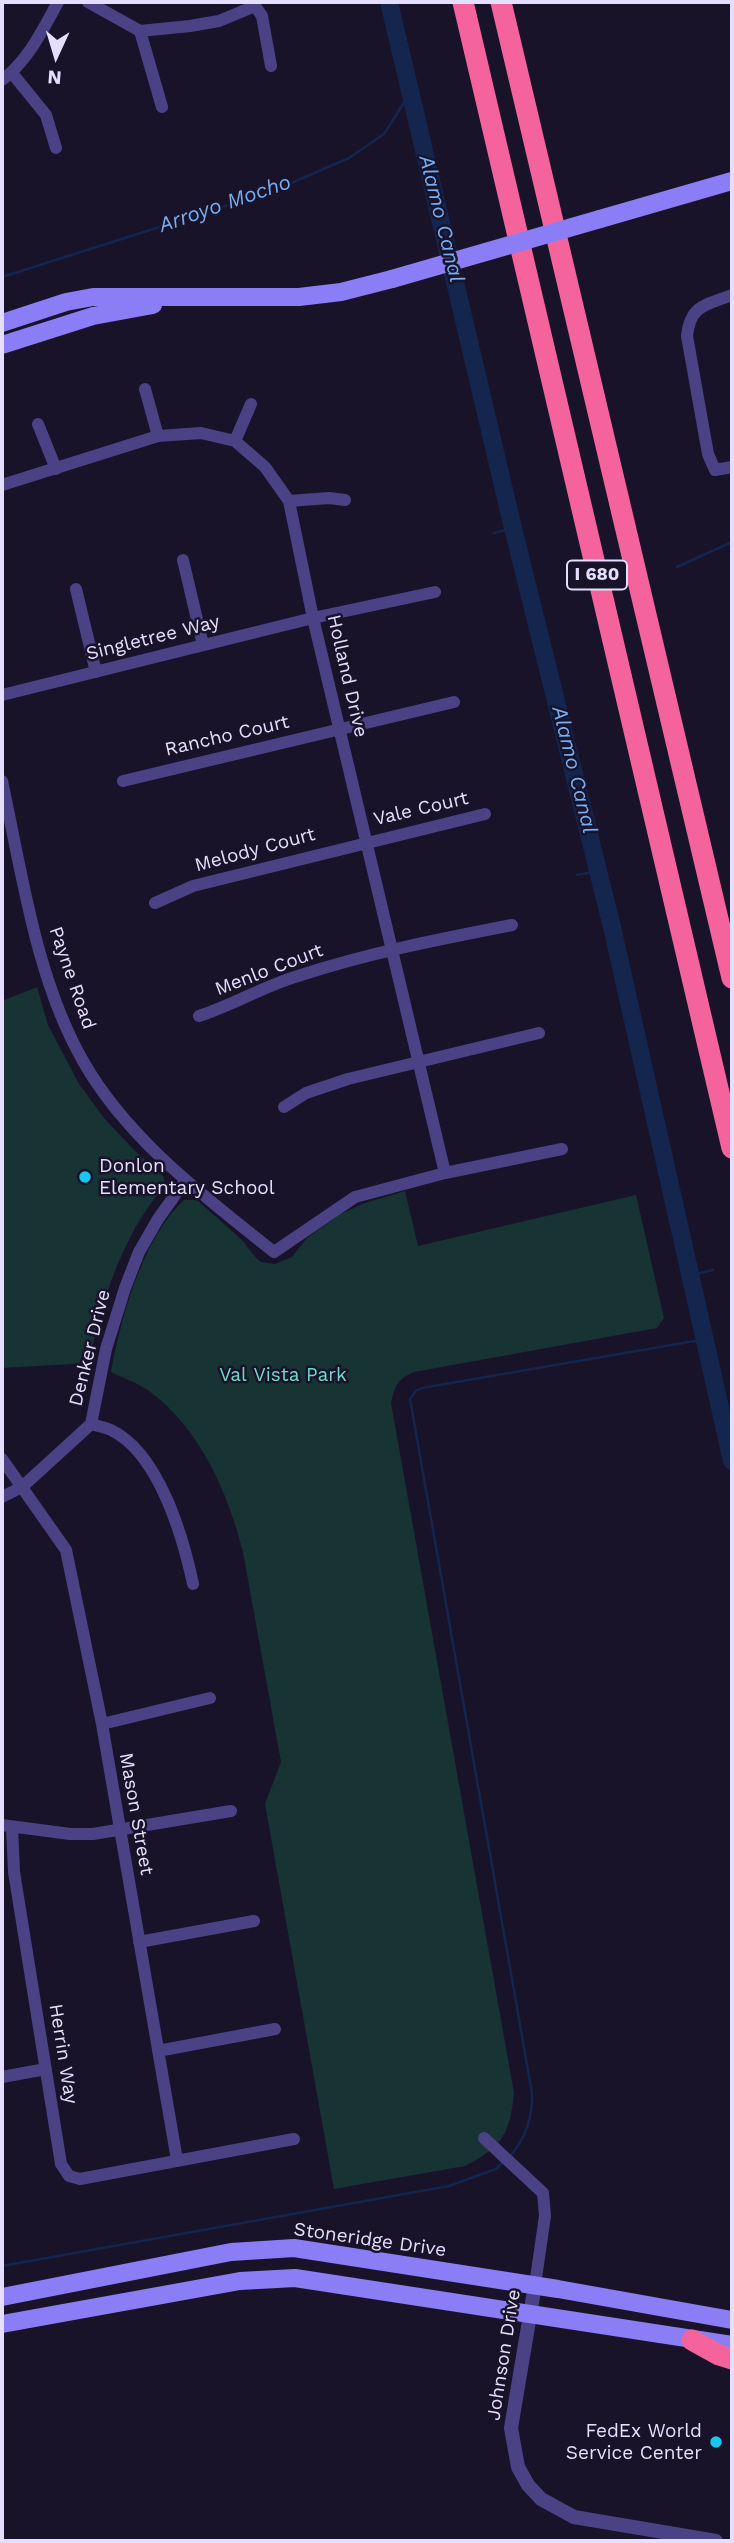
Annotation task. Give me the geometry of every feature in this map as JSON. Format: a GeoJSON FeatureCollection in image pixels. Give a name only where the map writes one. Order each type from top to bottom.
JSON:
{"type":"FeatureCollection","features":[{"type":"Feature","properties":{"kind":"highway","name":"I 680"},"geometry":{"type":"LineString","coordinates":[[463,2],[732,1148]]}},
{"type":"Feature","properties":{"kind":"highway","name":"I 680"},"geometry":{"type":"LineString","coordinates":[[501,2],[732,978]]}},
{"type":"Feature","properties":{"kind":"highway"},"geometry":{"type":"LineString","coordinates":[[692,2340],[732,2359]]}},
{"type":"Feature","properties":{"kind":"main road"},"geometry":{"type":"LineString","coordinates":[[2,323],[66,302],[93,297],[299,298],[341,292],[732,181]]}},
{"type":"Feature","properties":{"kind":"main road"},"geometry":{"type":"LineString","coordinates":[[2,345],[93,316],[184,299]]}},
{"type":"Feature","properties":{"kind":"main road","name":"Stoneridge Drive"},"geometry":{"type":"LineString","coordinates":[[2,2297],[232,2252],[294,2248],[732,2320]]}},
{"type":"Feature","properties":{"kind":"main road"},"geometry":{"type":"LineString","coordinates":[[2,2324],[240,2281],[295,2278],[531,2312],[732,2345]]}},
{"type":"Feature","properties":{"kind":"street"},"geometry":{"type":"LineString","coordinates":[[57,148],[46,115],[7,76],[44,28],[58,2]]}},
{"type":"Feature","properties":{"kind":"street"},"geometry":{"type":"LineString","coordinates":[[88,2],[141,31],[219,21],[255,6],[262,16],[271,66]]}},
{"type":"Feature","properties":{"kind":"street"},"geometry":{"type":"LineString","coordinates":[[141,31],[162,107]]}},
{"type":"Feature","properties":{"kind":"street"},"geometry":{"type":"LineString","coordinates":[[732,295],[703,306],[689,319],[687,336],[708,454],[715,470],[732,467]]}},
{"type":"Feature","properties":{"kind":"street"},"geometry":{"type":"LineString","coordinates":[[145,389],[158,436]]}},
{"type":"Feature","properties":{"kind":"street"},"geometry":{"type":"LineString","coordinates":[[235,441],[251,404]]}},
{"type":"Feature","properties":{"kind":"street"},"geometry":{"type":"LineString","coordinates":[[38,424],[56,469]]}},
{"type":"Feature","properties":{"kind":"street","name":"Holland Drive"},"geometry":{"type":"LineString","coordinates":[[2,485],[158,436],[201,433],[235,441],[265,467],[289,501],[313,618],[445,1173]]}},
{"type":"Feature","properties":{"kind":"street"},"geometry":{"type":"LineString","coordinates":[[289,501],[329,498],[345,500]]}},
{"type":"Feature","properties":{"kind":"street"},"geometry":{"type":"LineString","coordinates":[[183,560],[203,645]]}},
{"type":"Feature","properties":{"kind":"street"},"geometry":{"type":"LineString","coordinates":[[76,589],[96,671]]}},
{"type":"Feature","properties":{"kind":"street","name":"Singletree Way"},"geometry":{"type":"LineString","coordinates":[[2,695],[313,618],[435,592]]}},
{"type":"Feature","properties":{"kind":"street","name":"Rancho Court"},"geometry":{"type":"LineString","coordinates":[[122,781],[454,702]]}},
{"type":"Feature","properties":{"kind":"street","name":"Payne Road"},"geometry":{"type":"LineString","coordinates":[[2,781],[33,924],[64,1025],[84,1063],[120,1113],[184,1181],[274,1252],[355,1197],[445,1173]]}},
{"type":"Feature","properties":{"kind":"street","name":"Vale Court"},"geometry":{"type":"LineString","coordinates":[[366,842],[485,814]]}},
{"type":"Feature","properties":{"kind":"street","name":"Melody Court"},"geometry":{"type":"LineString","coordinates":[[155,903],[193,886],[366,842]]}},
{"type":"Feature","properties":{"kind":"street","name":"Menlo Court"},"geometry":{"type":"LineString","coordinates":[[199,1016],[219,1010],[295,976],[393,949],[512,925]]}},
{"type":"Feature","properties":{"kind":"street"},"geometry":{"type":"LineString","coordinates":[[284,1107],[306,1093],[327,1086],[539,1033]]}},
{"type":"Feature","properties":{"kind":"street"},"geometry":{"type":"LineString","coordinates":[[445,1173],[562,1149]]}},
{"type":"Feature","properties":{"kind":"street","name":"Denker Drive"},"geometry":{"type":"LineString","coordinates":[[2,1497],[22,1488],[91,1424],[106,1349],[125,1288],[139,1252],[184,1181]]}},
{"type":"Feature","properties":{"kind":"street"},"geometry":{"type":"LineString","coordinates":[[91,1424],[112,1431],[131,1445],[146,1464],[173,1512],[183,1539],[193,1584]]}},
{"type":"Feature","properties":{"kind":"street","name":"Mason Street"},"geometry":{"type":"LineString","coordinates":[[2,1459],[66,1550],[102,1724],[177,2160]]}},
{"type":"Feature","properties":{"kind":"street"},"geometry":{"type":"LineString","coordinates":[[102,1724],[210,1698]]}},
{"type":"Feature","properties":{"kind":"street"},"geometry":{"type":"LineString","coordinates":[[7,1826],[93,1834],[231,1811]]}},
{"type":"Feature","properties":{"kind":"street","name":"Herrin Way"},"geometry":{"type":"LineString","coordinates":[[7,1826],[61,2164],[69,2176],[80,2179],[177,2160]]}},
{"type":"Feature","properties":{"kind":"street"},"geometry":{"type":"LineString","coordinates":[[139,1942],[254,1921]]}},
{"type":"Feature","properties":{"kind":"street"},"geometry":{"type":"LineString","coordinates":[[158,2051],[275,2029]]}},
{"type":"Feature","properties":{"kind":"street"},"geometry":{"type":"LineString","coordinates":[[2,2077],[46,2069]]}},
{"type":"Feature","properties":{"kind":"street","name":"Johnson Drive"},"geometry":{"type":"LineString","coordinates":[[484,2138],[543,2193],[545,2216],[511,2428],[518,2467],[528,2485],[541,2499],[574,2517],[716,2541]]}},
{"type":"Feature","properties":{"kind":"street"},"geometry":{"type":"LineString","coordinates":[[177,2160],[294,2139]]}},
{"type":"Feature","properties":{"kind":"green space","name":"Donlon Elementary School"},"geometry":{"type":"Polygon","coordinates":[[[37,987],[48,1025],[79,1084],[104,1118],[163,1176],[165,1183],[136,1227],[117,1265],[101,1313],[89,1363],[2,1368],[2,1001],[37,987]]]}},
{"type":"Feature","properties":{"kind":"green space","name":"Val Vista Park"},"geometry":{"type":"Polygon","coordinates":[[[405,1191],[418,1246],[636,1195],[664,1318],[657,1328],[414,1372],[400,1380],[396,1388],[391,1403],[514,2093],[510,2119],[502,2138],[488,2152],[465,2166],[334,2189],[265,1804],[281,1762],[237,1530],[210,1463],[183,1423],[149,1391],[111,1372],[135,1280],[156,1236],[184,1200],[197,1200],[242,1240],[256,1258],[261,1262],[275,1264],[292,1257],[307,1238],[341,1214],[365,1203],[405,1191]]]}},
{"type":"Feature","properties":{"kind":"waterway","name":"Alamo Canal"},"geometry":{"type":"LineString","coordinates":[[389,2],[513,528],[612,927],[732,1461]]}},
{"type":"Feature","properties":{"kind":"waterway","name":"Arroyo Mocho"},"geometry":{"type":"LineString","coordinates":[[2,277],[273,191],[349,158],[384,134],[405,101],[408,81]]}},
{"type":"Feature","properties":{"kind":"waterway"},"geometry":{"type":"LineString","coordinates":[[494,533],[513,528]]}},
{"type":"Feature","properties":{"kind":"waterway"},"geometry":{"type":"LineString","coordinates":[[677,567],[732,542]]}},
{"type":"Feature","properties":{"kind":"waterway"},"geometry":{"type":"LineString","coordinates":[[577,875],[598,871]]}},
{"type":"Feature","properties":{"kind":"waterway"},"geometry":{"type":"LineString","coordinates":[[691,1275],[713,1270]]}},
{"type":"Feature","properties":{"kind":"waterway"},"geometry":{"type":"LineString","coordinates":[[511,2155],[528,2126],[532,2093],[410,1399],[422,1388],[706,1339]]}},
{"type":"Feature","properties":{"kind":"waterway"},"geometry":{"type":"LineString","coordinates":[[2,2266],[449,2186],[496,2169],[503,2162]]}},
{"type":"Feature","properties":{"kind":"place","name":"Donlon Elementary School"},"geometry":{"type":"Point","coordinates":[85,1177]}},
{"type":"Feature","properties":{"kind":"place","name":"FedEx World Service Center"},"geometry":{"type":"Point","coordinates":[716,2442]}}]}
